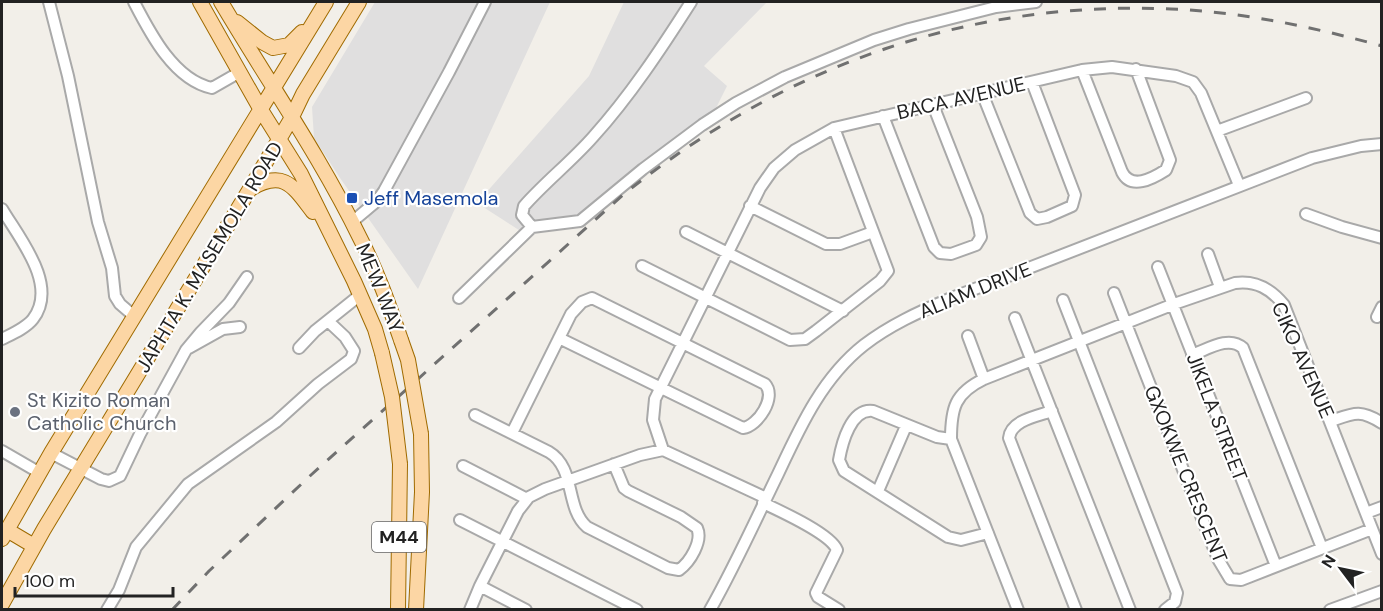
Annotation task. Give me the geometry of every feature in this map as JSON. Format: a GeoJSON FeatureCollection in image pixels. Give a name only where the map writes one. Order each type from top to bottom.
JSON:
{"type":"FeatureCollection","features":[{"type":"Feature","properties":{"kind":"main road","name":"MEW WAY"},"geometry":{"type":"LineString","coordinates":[[200,2],[261,110],[296,166],[334,240],[375,329],[392,397],[400,464],[398,609]]}},
{"type":"Feature","properties":{"kind":"main road","name":"MEW WAY"},"geometry":{"type":"LineString","coordinates":[[221,2],[352,222],[382,286],[401,340],[409,366],[421,434],[422,492],[416,609]]}},
{"type":"Feature","properties":{"kind":"main road","name":"JAPHTA K. MASEMOLA ROAD"},"geometry":{"type":"LineString","coordinates":[[4,535],[51,453],[326,2]]}},
{"type":"Feature","properties":{"kind":"main road","name":"JAPHTA K. MASEMOLA ROAD"},"geometry":{"type":"LineString","coordinates":[[2,604],[34,546],[250,189],[303,94],[359,2]]}},
{"type":"Feature","properties":{"kind":"main road"},"geometry":{"type":"LineString","coordinates":[[230,17],[273,48],[289,45],[316,18]]}},
{"type":"Feature","properties":{"kind":"main road"},"geometry":{"type":"LineString","coordinates":[[250,189],[271,179],[287,183],[300,195],[334,240]]}},
{"type":"Feature","properties":{"kind":"main road"},"geometry":{"type":"LineString","coordinates":[[4,535],[34,546]]}},
{"type":"Feature","properties":{"kind":"street"},"geometry":{"type":"LineString","coordinates":[[49,2],[68,76],[98,222],[112,268],[116,296],[120,304],[134,316]]}},
{"type":"Feature","properties":{"kind":"street"},"geometry":{"type":"LineString","coordinates":[[134,2],[165,54],[193,81],[212,88],[240,72]]}},
{"type":"Feature","properties":{"kind":"street"},"geometry":{"type":"LineString","coordinates":[[352,222],[367,210],[384,191],[485,2]]}},
{"type":"Feature","properties":{"kind":"street"},"geometry":{"type":"LineString","coordinates":[[532,227],[522,215],[524,206],[593,138],[651,63],[691,2]]}},
{"type":"Feature","properties":{"kind":"street"},"geometry":{"type":"LineString","coordinates":[[459,298],[532,227],[580,221],[702,124],[785,77],[864,44],[909,29],[996,7],[1036,2]]}},
{"type":"Feature","properties":{"kind":"street","name":"BACA AVENUE"},"geometry":{"type":"LineString","coordinates":[[663,450],[653,420],[655,399],[750,206],[766,178],[778,164],[795,150],[834,128],[1082,70],[1112,67],[1136,69],[1183,78],[1192,82],[1201,93],[1239,185]]}},
{"type":"Feature","properties":{"kind":"street"},"geometry":{"type":"LineString","coordinates":[[1082,70],[1122,172],[1128,180],[1135,182],[1166,170],[1170,160],[1136,69]]}},
{"type":"Feature","properties":{"kind":"street"},"geometry":{"type":"LineString","coordinates":[[982,93],[1030,213],[1037,219],[1047,217],[1072,206],[1075,195],[1032,81]]}},
{"type":"Feature","properties":{"kind":"street"},"geometry":{"type":"LineString","coordinates":[[1217,131],[1306,98]]}},
{"type":"Feature","properties":{"kind":"street"},"geometry":{"type":"LineString","coordinates":[[883,116],[934,247],[940,253],[951,254],[976,245],[981,233],[977,217],[933,105]]}},
{"type":"Feature","properties":{"kind":"street"},"geometry":{"type":"LineString","coordinates":[[642,266],[794,341],[805,339],[887,274],[887,265],[834,128]]}},
{"type":"Feature","properties":{"kind":"street","name":"ALIAM DRIVE"},"geometry":{"type":"LineString","coordinates":[[710,609],[812,407],[824,388],[855,354],[884,332],[908,317],[949,299],[1239,185],[1328,153],[1382,144]]}},
{"type":"Feature","properties":{"kind":"street"},"geometry":{"type":"LineString","coordinates":[[750,206],[825,244],[840,244],[873,232]]}},
{"type":"Feature","properties":{"kind":"street"},"geometry":{"type":"LineString","coordinates":[[2,209],[39,273],[42,292],[31,321],[2,339]]}},
{"type":"Feature","properties":{"kind":"street"},"geometry":{"type":"LineString","coordinates":[[1306,214],[1382,238]]}},
{"type":"Feature","properties":{"kind":"street"},"geometry":{"type":"LineString","coordinates":[[686,231],[843,311]]}},
{"type":"Feature","properties":{"kind":"street"},"geometry":{"type":"LineString","coordinates":[[1208,254],[1220,287]]}},
{"type":"Feature","properties":{"kind":"street","name":"JIKELA STREET"},"geometry":{"type":"LineString","coordinates":[[1158,267],[1276,567]]}},
{"type":"Feature","properties":{"kind":"street"},"geometry":{"type":"LineString","coordinates":[[51,453],[101,479],[109,481],[120,476],[186,350],[229,303],[247,278]]}},
{"type":"Feature","properties":{"kind":"street","name":"CIKO AVENUE"},"geometry":{"type":"LineString","coordinates":[[1018,609],[951,439],[953,408],[959,397],[984,379],[1174,304],[1244,281],[1262,286],[1284,305],[1382,554]]}},
{"type":"Feature","properties":{"kind":"street","name":"GXOKWE CRESCENT"},"geometry":{"type":"LineString","coordinates":[[1114,293],[1218,559],[1230,579],[1241,580],[1372,529]]}},
{"type":"Feature","properties":{"kind":"street"},"geometry":{"type":"LineString","coordinates":[[299,348],[360,295]]}},
{"type":"Feature","properties":{"kind":"street"},"geometry":{"type":"LineString","coordinates":[[512,433],[559,338],[576,308],[592,298],[765,384],[769,391],[765,405],[752,426],[743,428],[559,338]]}},
{"type":"Feature","properties":{"kind":"street"},"geometry":{"type":"LineString","coordinates":[[1063,300],[1177,593],[1176,602],[1165,609]]}},
{"type":"Feature","properties":{"kind":"street"},"geometry":{"type":"LineString","coordinates":[[1016,318],[1130,609]]}},
{"type":"Feature","properties":{"kind":"street"},"geometry":{"type":"LineString","coordinates":[[107,609],[119,590],[136,547],[188,484],[276,422],[318,384],[351,359],[354,351],[328,321]]}},
{"type":"Feature","properties":{"kind":"street"},"geometry":{"type":"LineString","coordinates":[[186,350],[223,329],[240,327]]}},
{"type":"Feature","properties":{"kind":"street"},"geometry":{"type":"LineString","coordinates":[[968,336],[984,379]]}},
{"type":"Feature","properties":{"kind":"street"},"geometry":{"type":"LineString","coordinates":[[1192,355],[1230,341],[1243,348],[1322,548]]}},
{"type":"Feature","properties":{"kind":"street"},"geometry":{"type":"LineString","coordinates":[[951,439],[937,437],[867,410],[857,416],[839,457],[842,468],[955,540],[967,540],[988,533]]}},
{"type":"Feature","properties":{"kind":"street"},"geometry":{"type":"LineString","coordinates":[[1052,411],[1017,424],[1011,429],[1009,438],[1076,609]]}},
{"type":"Feature","properties":{"kind":"street"},"geometry":{"type":"LineString","coordinates":[[1330,421],[1358,412],[1382,423]]}},
{"type":"Feature","properties":{"kind":"street"},"geometry":{"type":"LineString","coordinates":[[475,415],[554,455],[564,469],[579,518],[586,527],[668,568],[679,570],[689,561],[699,540],[697,528],[624,488],[614,464]]}},
{"type":"Feature","properties":{"kind":"street"},"geometry":{"type":"LineString","coordinates":[[878,491],[906,426]]}},
{"type":"Feature","properties":{"kind":"street"},"geometry":{"type":"LineString","coordinates":[[470,609],[502,541],[527,499],[545,489],[614,464],[663,450],[765,501],[829,539],[837,550],[816,593],[818,597],[839,609]]}},
{"type":"Feature","properties":{"kind":"street"},"geometry":{"type":"LineString","coordinates":[[2,451],[40,472]]}},
{"type":"Feature","properties":{"kind":"street"},"geometry":{"type":"LineString","coordinates":[[463,466],[527,499]]}},
{"type":"Feature","properties":{"kind":"street"},"geometry":{"type":"LineString","coordinates":[[1366,513],[1382,507]]}},
{"type":"Feature","properties":{"kind":"street"},"geometry":{"type":"LineString","coordinates":[[460,520],[637,609]]}},
{"type":"Feature","properties":{"kind":"street"},"geometry":{"type":"LineString","coordinates":[[480,586],[526,609]]}},
{"type":"Feature","properties":{"kind":"street"},"geometry":{"type":"LineString","coordinates":[[1330,609],[1382,591]]}},
{"type":"Feature","properties":{"kind":"shaded area"},"geometry":{"type":"Polygon","coordinates":[[[375,2],[550,2],[418,289],[314,138],[312,107],[375,2]]]}},
{"type":"Feature","properties":{"kind":"shaded area"},"geometry":{"type":"Polygon","coordinates":[[[624,2],[767,2],[704,66],[727,86],[713,114],[583,220],[522,232],[477,203],[589,76],[624,2]]]}},
{"type":"Feature","properties":{"kind":"railway"},"geometry":{"type":"LineString","coordinates":[[172,610],[209,571],[311,475],[624,194],[685,149],[748,110],[813,77],[880,51],[950,30],[1021,16],[1095,9],[1171,9],[1225,13],[1304,27],[1382,46]]}},
{"type":"Feature","properties":{"kind":"place","name":"Jeff Masemola"},"geometry":{"type":"Point","coordinates":[352,198]}},
{"type":"Feature","properties":{"kind":"place","name":"St Kizito Roman Catholic Church"},"geometry":{"type":"Point","coordinates":[15,412]}}]}
